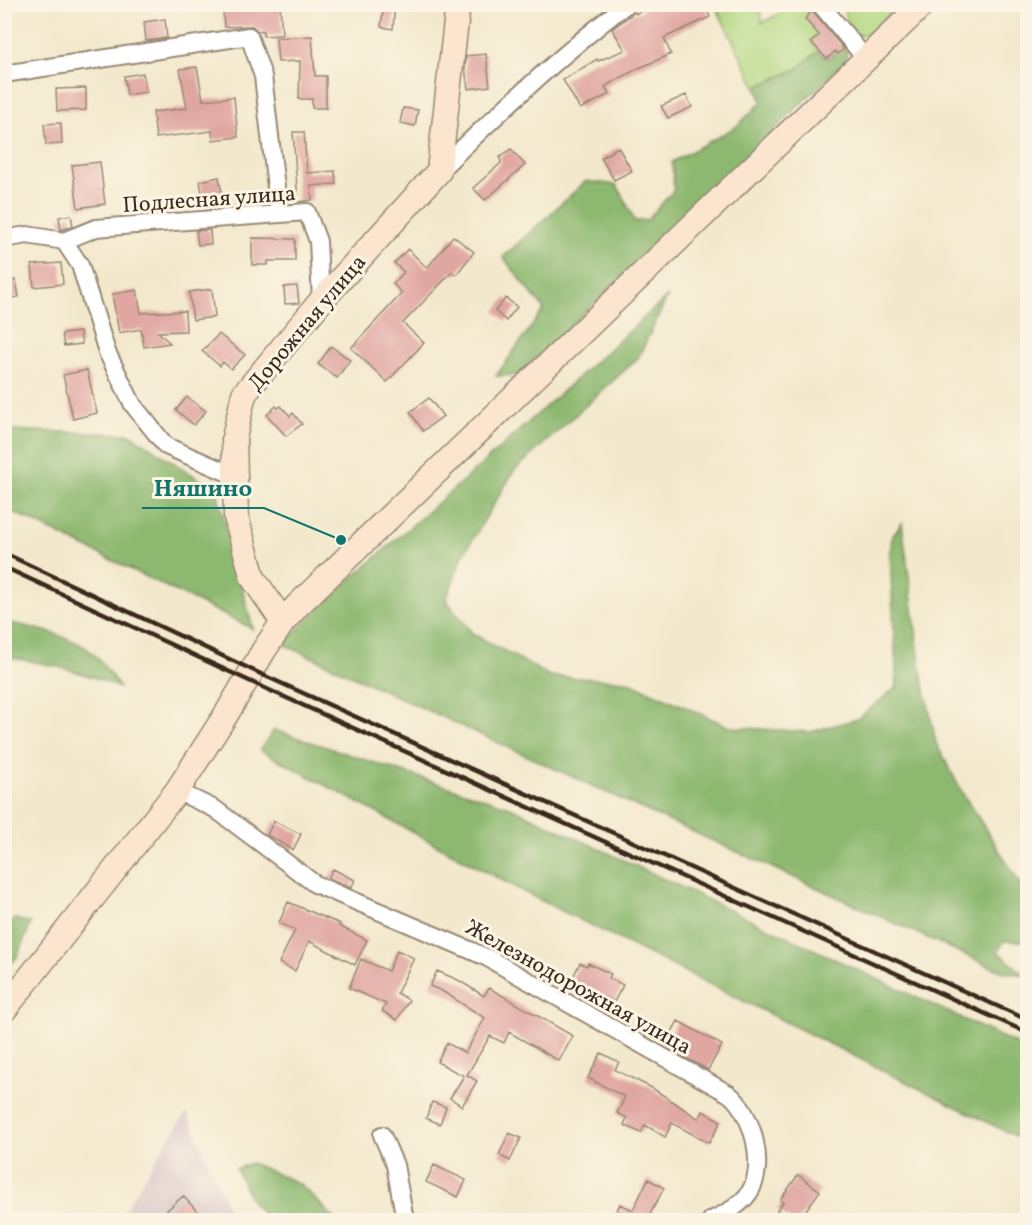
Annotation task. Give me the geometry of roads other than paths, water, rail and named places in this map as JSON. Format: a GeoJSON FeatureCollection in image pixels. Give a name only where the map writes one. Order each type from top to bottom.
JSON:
{"type":"FeatureCollection","features":[{"type":"Feature","properties":{"kind":"street"},"geometry":{"type":"LineString","coordinates":[[439,171],[458,4]]}},
{"type":"Feature","properties":{"kind":"street"},"geometry":{"type":"LineString","coordinates":[[439,171],[508,103],[580,40],[627,4]]}},
{"type":"Feature","properties":{"kind":"street"},"geometry":{"type":"LineString","coordinates":[[820,4],[866,59]]}},
{"type":"Feature","properties":{"kind":"street"},"geometry":{"type":"LineString","coordinates":[[4,1010],[177,791],[228,713],[264,650],[298,605],[923,4]]}},
{"type":"Feature","properties":{"kind":"street"},"geometry":{"type":"LineString","coordinates":[[4,74],[249,36],[263,76],[279,213]]}},
{"type":"Feature","properties":{"kind":"street","name":"Дорожная улица"},"geometry":{"type":"LineString","coordinates":[[283,622],[253,578],[236,517],[234,438],[244,394],[321,301],[439,171]]}},
{"type":"Feature","properties":{"kind":"street","name":"Подлесная улица"},"geometry":{"type":"LineString","coordinates":[[64,241],[96,228],[307,212],[318,240],[321,301]]}},
{"type":"Feature","properties":{"kind":"street"},"geometry":{"type":"LineString","coordinates":[[4,239],[27,235],[64,241],[80,265],[107,352],[133,405],[166,446],[235,476]]}},
{"type":"Feature","properties":{"kind":"street","name":"Железнодорожная улица"},"geometry":{"type":"LineString","coordinates":[[177,791],[215,809],[315,884],[486,957],[739,1101],[754,1135],[756,1151],[753,1186],[740,1204],[711,1221]]}},
{"type":"Feature","properties":{"kind":"street"},"geometry":{"type":"LineString","coordinates":[[382,1135],[395,1165],[405,1221]]}},
{"type":"Feature","properties":{"kind":"railway"},"geometry":{"type":"LineString","coordinates":[[4,553],[263,675],[1028,1020]]}},
{"type":"Feature","properties":{"kind":"railway"},"geometry":{"type":"LineString","coordinates":[[4,567],[258,685],[1028,1033]]}},
{"type":"Feature","properties":{"kind":"place","name":"Няшино"},"geometry":{"type":"Point","coordinates":[341,540]}}]}
